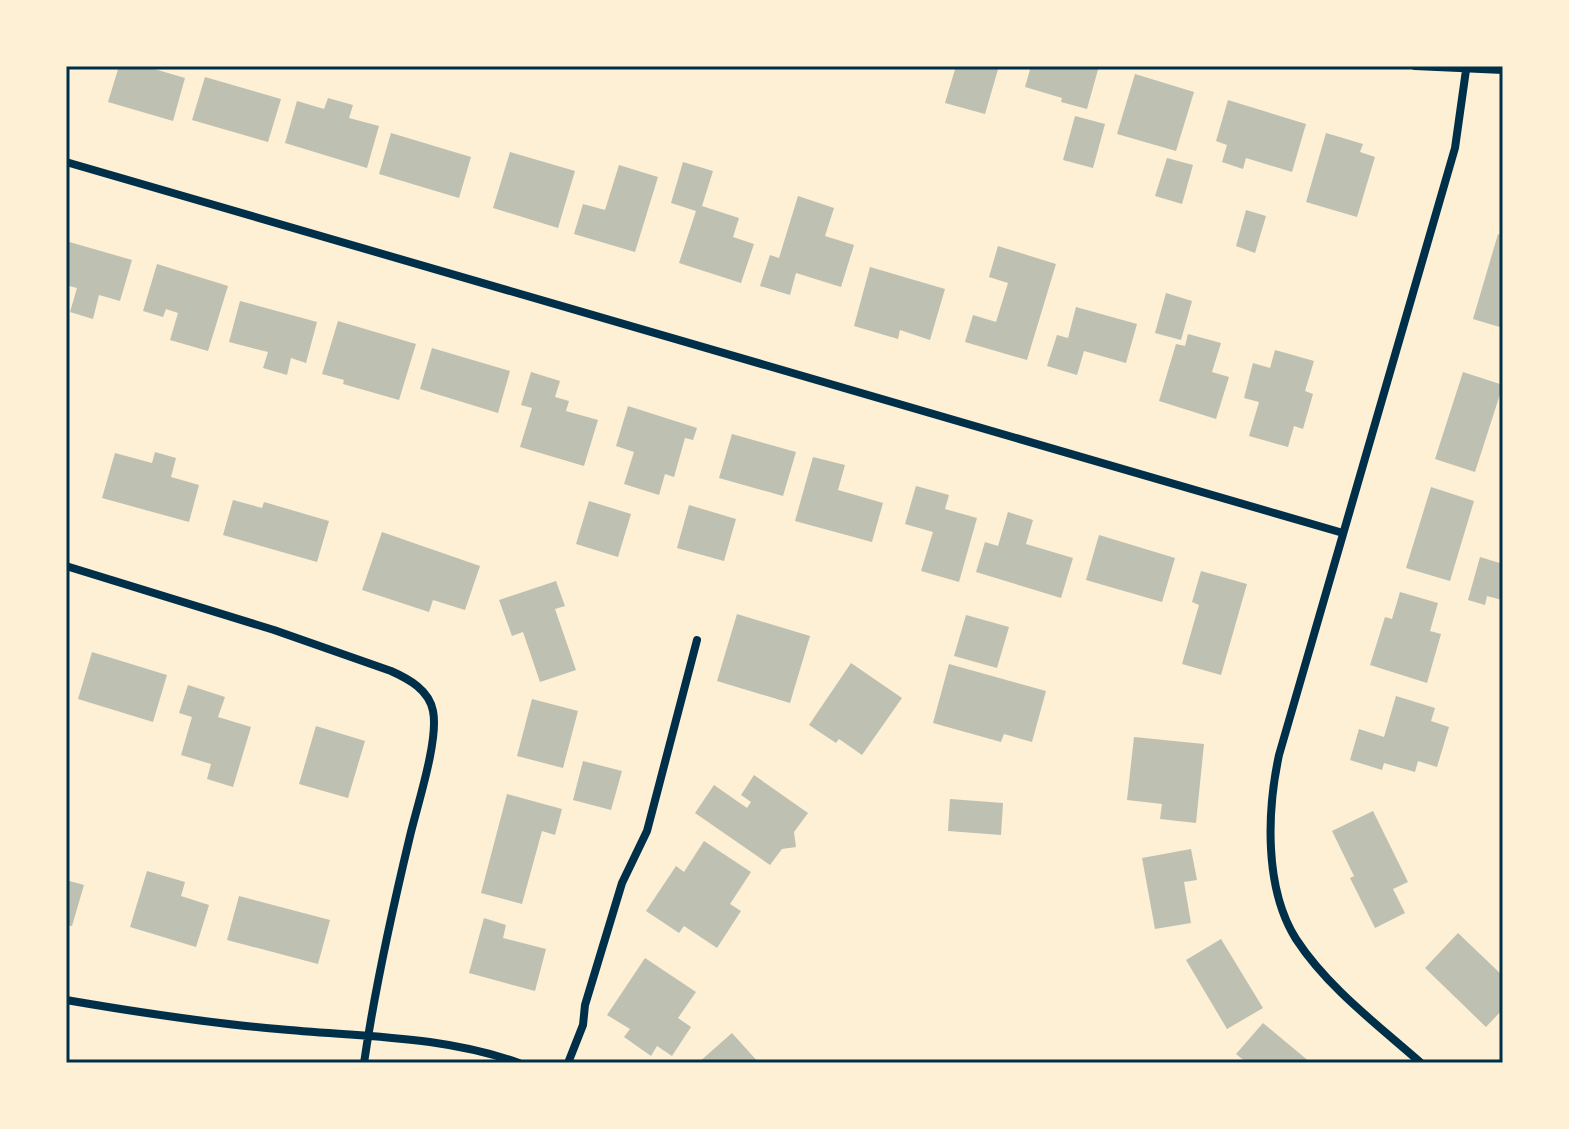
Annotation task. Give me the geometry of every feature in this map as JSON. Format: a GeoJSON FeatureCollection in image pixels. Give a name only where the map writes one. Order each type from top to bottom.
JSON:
{"type":"FeatureCollection","features":[{"type":"Feature","properties":{"kind":"street"},"geometry":{"type":"LineString","coordinates":[[1415,66],[1503,70]]}},
{"type":"Feature","properties":{"kind":"street"},"geometry":{"type":"LineString","coordinates":[[1421,1063],[1328,979],[1295,937],[1278,895],[1270,851],[1270,795],[1455,148],[1466,70]]}},
{"type":"Feature","properties":{"kind":"street"},"geometry":{"type":"LineString","coordinates":[[66,162],[1343,533]]}},
{"type":"Feature","properties":{"kind":"street"},"geometry":{"type":"LineString","coordinates":[[66,566],[274,630],[391,671],[409,679],[428,697],[434,722],[429,755],[401,875],[364,1063]]}},
{"type":"Feature","properties":{"kind":"street"},"geometry":{"type":"LineString","coordinates":[[568,1063],[583,1025],[585,1005],[622,883],[647,831],[697,640]]}},
{"type":"Feature","properties":{"kind":"street"},"geometry":{"type":"LineString","coordinates":[[66,1000],[265,1028],[368,1034],[429,1042],[519,1063]]}},
{"type":"Feature","properties":{"kind":"building"},"geometry":{"type":"Polygon","coordinates":[[[119,66],[144,66],[185,78],[173,121],[108,102],[119,66]]]}},
{"type":"Feature","properties":{"kind":"building"},"geometry":{"type":"Polygon","coordinates":[[[956,66],[999,66],[985,114],[945,103],[956,66]]]}},
{"type":"Feature","properties":{"kind":"building"},"geometry":{"type":"Polygon","coordinates":[[[1031,66],[1099,66],[1087,109],[1025,87],[1031,66]]]}},
{"type":"Feature","properties":{"kind":"building"},"geometry":{"type":"Polygon","coordinates":[[[1135,74],[1194,92],[1176,151],[1117,134],[1135,74]]]}},
{"type":"Feature","properties":{"kind":"building"},"geometry":{"type":"Polygon","coordinates":[[[205,77],[281,99],[268,142],[192,120],[205,77]]]}},
{"type":"Feature","properties":{"kind":"building"},"geometry":{"type":"Polygon","coordinates":[[[328,98],[353,105],[349,118],[379,126],[367,168],[285,143],[297,101],[324,109],[328,98]]]}},
{"type":"Feature","properties":{"kind":"building"},"geometry":{"type":"Polygon","coordinates":[[[1228,100],[1306,124],[1292,172],[1246,158],[1243,169],[1222,162],[1227,145],[1216,141],[1228,100]]]}},
{"type":"Feature","properties":{"kind":"building"},"geometry":{"type":"Polygon","coordinates":[[[1075,116],[1105,124],[1093,168],[1063,160],[1075,116]]]}},
{"type":"Feature","properties":{"kind":"building"},"geometry":{"type":"Polygon","coordinates":[[[391,133],[471,157],[459,198],[379,174],[391,133]]]}},
{"type":"Feature","properties":{"kind":"building"},"geometry":{"type":"Polygon","coordinates":[[[1326,133],[1363,144],[1360,152],[1375,157],[1357,217],[1306,202],[1326,133]]]}},
{"type":"Feature","properties":{"kind":"building"},"geometry":{"type":"Polygon","coordinates":[[[510,152],[575,171],[558,228],[493,208],[510,152]]]}},
{"type":"Feature","properties":{"kind":"building"},"geometry":{"type":"Polygon","coordinates":[[[1167,158],[1193,165],[1182,204],[1155,196],[1167,158]]]}},
{"type":"Feature","properties":{"kind":"building"},"geometry":{"type":"Polygon","coordinates":[[[683,162],[713,171],[702,206],[739,218],[733,237],[754,244],[741,283],[679,263],[696,211],[671,203],[683,162]]]}},
{"type":"Feature","properties":{"kind":"building"},"geometry":{"type":"Polygon","coordinates":[[[619,165],[658,177],[635,252],[574,234],[583,204],[605,210],[619,165]]]}},
{"type":"Feature","properties":{"kind":"building"},"geometry":{"type":"Polygon","coordinates":[[[798,196],[834,208],[825,236],[854,245],[841,287],[796,273],[790,295],[760,286],[770,255],[779,258],[798,196]]]}},
{"type":"Feature","properties":{"kind":"building"},"geometry":{"type":"Polygon","coordinates":[[[1246,210],[1266,216],[1255,253],[1236,246],[1246,210]]]}},
{"type":"Feature","properties":{"kind":"building"},"geometry":{"type":"Polygon","coordinates":[[[1498,234],[1503,236],[1503,328],[1473,319],[1498,234]]]}},
{"type":"Feature","properties":{"kind":"building"},"geometry":{"type":"Polygon","coordinates":[[[66,241],[132,260],[120,301],[99,295],[93,319],[70,312],[77,288],[66,285],[66,241]]]}},
{"type":"Feature","properties":{"kind":"building"},"geometry":{"type":"Polygon","coordinates":[[[998,246],[1056,264],[1027,360],[965,342],[973,315],[996,322],[1008,283],[989,277],[998,246]]]}},
{"type":"Feature","properties":{"kind":"building"},"geometry":{"type":"Polygon","coordinates":[[[157,264],[228,286],[208,351],[170,340],[178,313],[166,309],[163,317],[143,311],[157,264]]]}},
{"type":"Feature","properties":{"kind":"building"},"geometry":{"type":"Polygon","coordinates":[[[870,267],[945,289],[930,340],[900,330],[898,339],[854,326],[870,267]]]}},
{"type":"Feature","properties":{"kind":"building"},"geometry":{"type":"Polygon","coordinates":[[[1166,293],[1192,301],[1181,340],[1155,333],[1166,293]]]}},
{"type":"Feature","properties":{"kind":"building"},"geometry":{"type":"Polygon","coordinates":[[[240,301],[317,322],[306,363],[291,358],[287,375],[263,368],[268,352],[229,342],[240,301]]]}},
{"type":"Feature","properties":{"kind":"building"},"geometry":{"type":"Polygon","coordinates":[[[1076,307],[1137,324],[1126,363],[1084,351],[1077,375],[1047,366],[1057,335],[1068,338],[1076,307]]]}},
{"type":"Feature","properties":{"kind":"building"},"geometry":{"type":"Polygon","coordinates":[[[338,321],[416,344],[399,400],[343,384],[344,380],[322,374],[338,321]]]}},
{"type":"Feature","properties":{"kind":"building"},"geometry":{"type":"Polygon","coordinates":[[[1188,334],[1221,343],[1212,372],[1229,377],[1216,419],[1159,401],[1176,344],[1185,346],[1188,334]]]}},
{"type":"Feature","properties":{"kind":"building"},"geometry":{"type":"Polygon","coordinates":[[[432,348],[510,371],[498,413],[420,389],[432,348]]]}},
{"type":"Feature","properties":{"kind":"building"},"geometry":{"type":"Polygon","coordinates":[[[1275,350],[1314,361],[1305,391],[1313,394],[1303,429],[1294,426],[1288,447],[1249,436],[1259,402],[1244,398],[1253,363],[1270,368],[1275,350]]]}},
{"type":"Feature","properties":{"kind":"building"},"geometry":{"type":"Polygon","coordinates":[[[531,372],[560,381],[555,397],[569,401],[566,411],[598,420],[584,466],[520,447],[532,408],[521,405],[531,372]]]}},
{"type":"Feature","properties":{"kind":"building"},"geometry":{"type":"Polygon","coordinates":[[[1463,372],[1503,385],[1475,472],[1435,459],[1463,372]]]}},
{"type":"Feature","properties":{"kind":"building"},"geometry":{"type":"Polygon","coordinates":[[[628,406],[697,428],[693,440],[685,438],[674,477],[665,474],[659,495],[624,484],[634,452],[616,446],[628,406]]]}},
{"type":"Feature","properties":{"kind":"building"},"geometry":{"type":"Polygon","coordinates":[[[732,434],[796,452],[783,496],[719,478],[732,434]]]}},
{"type":"Feature","properties":{"kind":"building"},"geometry":{"type":"Polygon","coordinates":[[[155,452],[176,458],[171,477],[199,485],[189,522],[102,498],[115,453],[152,463],[155,452]]]}},
{"type":"Feature","properties":{"kind":"building"},"geometry":{"type":"Polygon","coordinates":[[[813,457],[845,465],[838,490],[883,503],[872,542],[795,521],[813,457]]]}},
{"type":"Feature","properties":{"kind":"building"},"geometry":{"type":"Polygon","coordinates":[[[916,486],[949,495],[945,509],[977,518],[959,582],[921,571],[933,532],[905,524],[916,486]]]}},
{"type":"Feature","properties":{"kind":"building"},"geometry":{"type":"Polygon","coordinates":[[[1431,487],[1474,501],[1450,581],[1406,568],[1431,487]]]}},
{"type":"Feature","properties":{"kind":"building"},"geometry":{"type":"Polygon","coordinates":[[[233,500],[262,508],[264,502],[329,521],[317,562],[223,535],[233,500]]]}},
{"type":"Feature","properties":{"kind":"building"},"geometry":{"type":"Polygon","coordinates":[[[589,501],[631,514],[618,557],[576,544],[589,501]]]}},
{"type":"Feature","properties":{"kind":"building"},"geometry":{"type":"Polygon","coordinates":[[[689,505],[736,519],[724,561],[677,548],[689,505]]]}},
{"type":"Feature","properties":{"kind":"building"},"geometry":{"type":"Polygon","coordinates":[[[1008,512],[1033,520],[1026,544],[1073,558],[1061,598],[976,572],[985,542],[998,546],[1008,512]]]}},
{"type":"Feature","properties":{"kind":"building"},"geometry":{"type":"Polygon","coordinates":[[[382,532],[480,566],[465,610],[433,600],[429,612],[362,590],[382,532]]]}},
{"type":"Feature","properties":{"kind":"building"},"geometry":{"type":"Polygon","coordinates":[[[1099,535],[1175,558],[1162,602],[1086,580],[1099,535]]]}},
{"type":"Feature","properties":{"kind":"building"},"geometry":{"type":"Polygon","coordinates":[[[1480,557],[1503,564],[1502,600],[1487,596],[1485,605],[1468,600],[1480,557]]]}},
{"type":"Feature","properties":{"kind":"building"},"geometry":{"type":"Polygon","coordinates":[[[1201,571],[1247,584],[1221,675],[1182,664],[1199,605],[1192,602],[1201,571]]]}},
{"type":"Feature","properties":{"kind":"building"},"geometry":{"type":"Polygon","coordinates":[[[556,581],[565,606],[555,609],[576,670],[540,682],[523,632],[512,636],[499,600],[556,581]]]}},
{"type":"Feature","properties":{"kind":"building"},"geometry":{"type":"Polygon","coordinates":[[[1400,592],[1438,603],[1430,631],[1441,634],[1427,683],[1370,665],[1385,617],[1392,619],[1400,592]]]}},
{"type":"Feature","properties":{"kind":"building"},"geometry":{"type":"Polygon","coordinates":[[[737,614],[810,636],[790,703],[717,681],[737,614]]]}},
{"type":"Feature","properties":{"kind":"building"},"geometry":{"type":"Polygon","coordinates":[[[966,615],[1009,627],[997,668],[954,656],[966,615]]]}},
{"type":"Feature","properties":{"kind":"building"},"geometry":{"type":"Polygon","coordinates":[[[92,652],[167,675],[153,722],[78,699],[92,652]]]}},
{"type":"Feature","properties":{"kind":"building"},"geometry":{"type":"Polygon","coordinates":[[[851,663],[902,698],[862,755],[839,739],[836,743],[809,725],[851,663]]]}},
{"type":"Feature","properties":{"kind":"building"},"geometry":{"type":"Polygon","coordinates":[[[949,664],[1046,691],[1032,742],[1004,734],[1001,742],[933,723],[949,664]]]}},
{"type":"Feature","properties":{"kind":"building"},"geometry":{"type":"Polygon","coordinates":[[[188,685],[225,697],[218,717],[251,727],[233,787],[207,779],[211,764],[181,755],[192,717],[179,713],[188,685]]]}},
{"type":"Feature","properties":{"kind":"building"},"geometry":{"type":"Polygon","coordinates":[[[1396,696],[1435,708],[1431,721],[1449,727],[1437,767],[1418,761],[1415,772],[1384,763],[1382,770],[1350,760],[1359,729],[1384,737],[1396,696]]]}},
{"type":"Feature","properties":{"kind":"building"},"geometry":{"type":"Polygon","coordinates":[[[532,699],[578,711],[563,768],[517,756],[532,699]]]}},
{"type":"Feature","properties":{"kind":"building"},"geometry":{"type":"Polygon","coordinates":[[[316,726],[365,741],[348,798],[299,784],[316,726]]]}},
{"type":"Feature","properties":{"kind":"building"},"geometry":{"type":"Polygon","coordinates":[[[1134,737],[1204,744],[1196,823],[1160,819],[1162,804],[1127,800],[1134,737]]]}},
{"type":"Feature","properties":{"kind":"building"},"geometry":{"type":"Polygon","coordinates":[[[583,761],[622,771],[611,810],[573,800],[583,761]]]}},
{"type":"Feature","properties":{"kind":"building"},"geometry":{"type":"Polygon","coordinates":[[[754,775],[808,813],[794,832],[796,847],[782,849],[770,865],[695,813],[714,785],[747,808],[751,802],[741,795],[754,775]]]}},
{"type":"Feature","properties":{"kind":"building"},"geometry":{"type":"Polygon","coordinates":[[[507,794],[562,809],[555,835],[542,831],[522,904],[481,893],[507,794]]]}},
{"type":"Feature","properties":{"kind":"building"},"geometry":{"type":"Polygon","coordinates":[[[950,799],[1003,803],[1001,835],[948,831],[950,799]]]}},
{"type":"Feature","properties":{"kind":"building"},"geometry":{"type":"Polygon","coordinates":[[[1373,811],[1408,882],[1393,889],[1405,913],[1375,928],[1350,878],[1354,876],[1332,831],[1373,811]]]}},
{"type":"Feature","properties":{"kind":"building"},"geometry":{"type":"Polygon","coordinates":[[[704,841],[751,872],[730,904],[741,911],[717,948],[684,926],[679,933],[646,911],[676,866],[684,872],[704,841]]]}},
{"type":"Feature","properties":{"kind":"building"},"geometry":{"type":"Polygon","coordinates":[[[1191,849],[1197,880],[1184,882],[1191,923],[1155,929],[1142,858],[1191,849]]]}},
{"type":"Feature","properties":{"kind":"building"},"geometry":{"type":"Polygon","coordinates":[[[147,871],[185,882],[181,896],[209,905],[196,947],[130,927],[147,871]]]}},
{"type":"Feature","properties":{"kind":"building"},"geometry":{"type":"Polygon","coordinates":[[[66,880],[84,885],[72,926],[66,925],[66,880]]]}},
{"type":"Feature","properties":{"kind":"building"},"geometry":{"type":"Polygon","coordinates":[[[239,896],[330,920],[318,964],[227,940],[239,896]]]}},
{"type":"Feature","properties":{"kind":"building"},"geometry":{"type":"Polygon","coordinates":[[[484,918],[506,925],[503,938],[546,949],[535,991],[469,973],[484,918]]]}},
{"type":"Feature","properties":{"kind":"building"},"geometry":{"type":"Polygon","coordinates":[[[1458,933],[1503,976],[1503,1009],[1486,1027],[1425,968],[1458,933]]]}},
{"type":"Feature","properties":{"kind":"building"},"geometry":{"type":"Polygon","coordinates":[[[1221,939],[1263,1008],[1227,1029],[1186,960],[1221,939]]]}},
{"type":"Feature","properties":{"kind":"building"},"geometry":{"type":"Polygon","coordinates":[[[645,958],[696,992],[678,1018],[691,1027],[672,1056],[657,1046],[651,1056],[624,1037],[630,1029],[607,1015],[645,958]]]}},
{"type":"Feature","properties":{"kind":"building"},"geometry":{"type":"Polygon","coordinates":[[[1263,1023],[1311,1063],[1247,1063],[1236,1054],[1263,1023]]]}},
{"type":"Feature","properties":{"kind":"building"},"geometry":{"type":"Polygon","coordinates":[[[732,1033],[759,1063],[698,1063],[732,1033]]]}}]}
